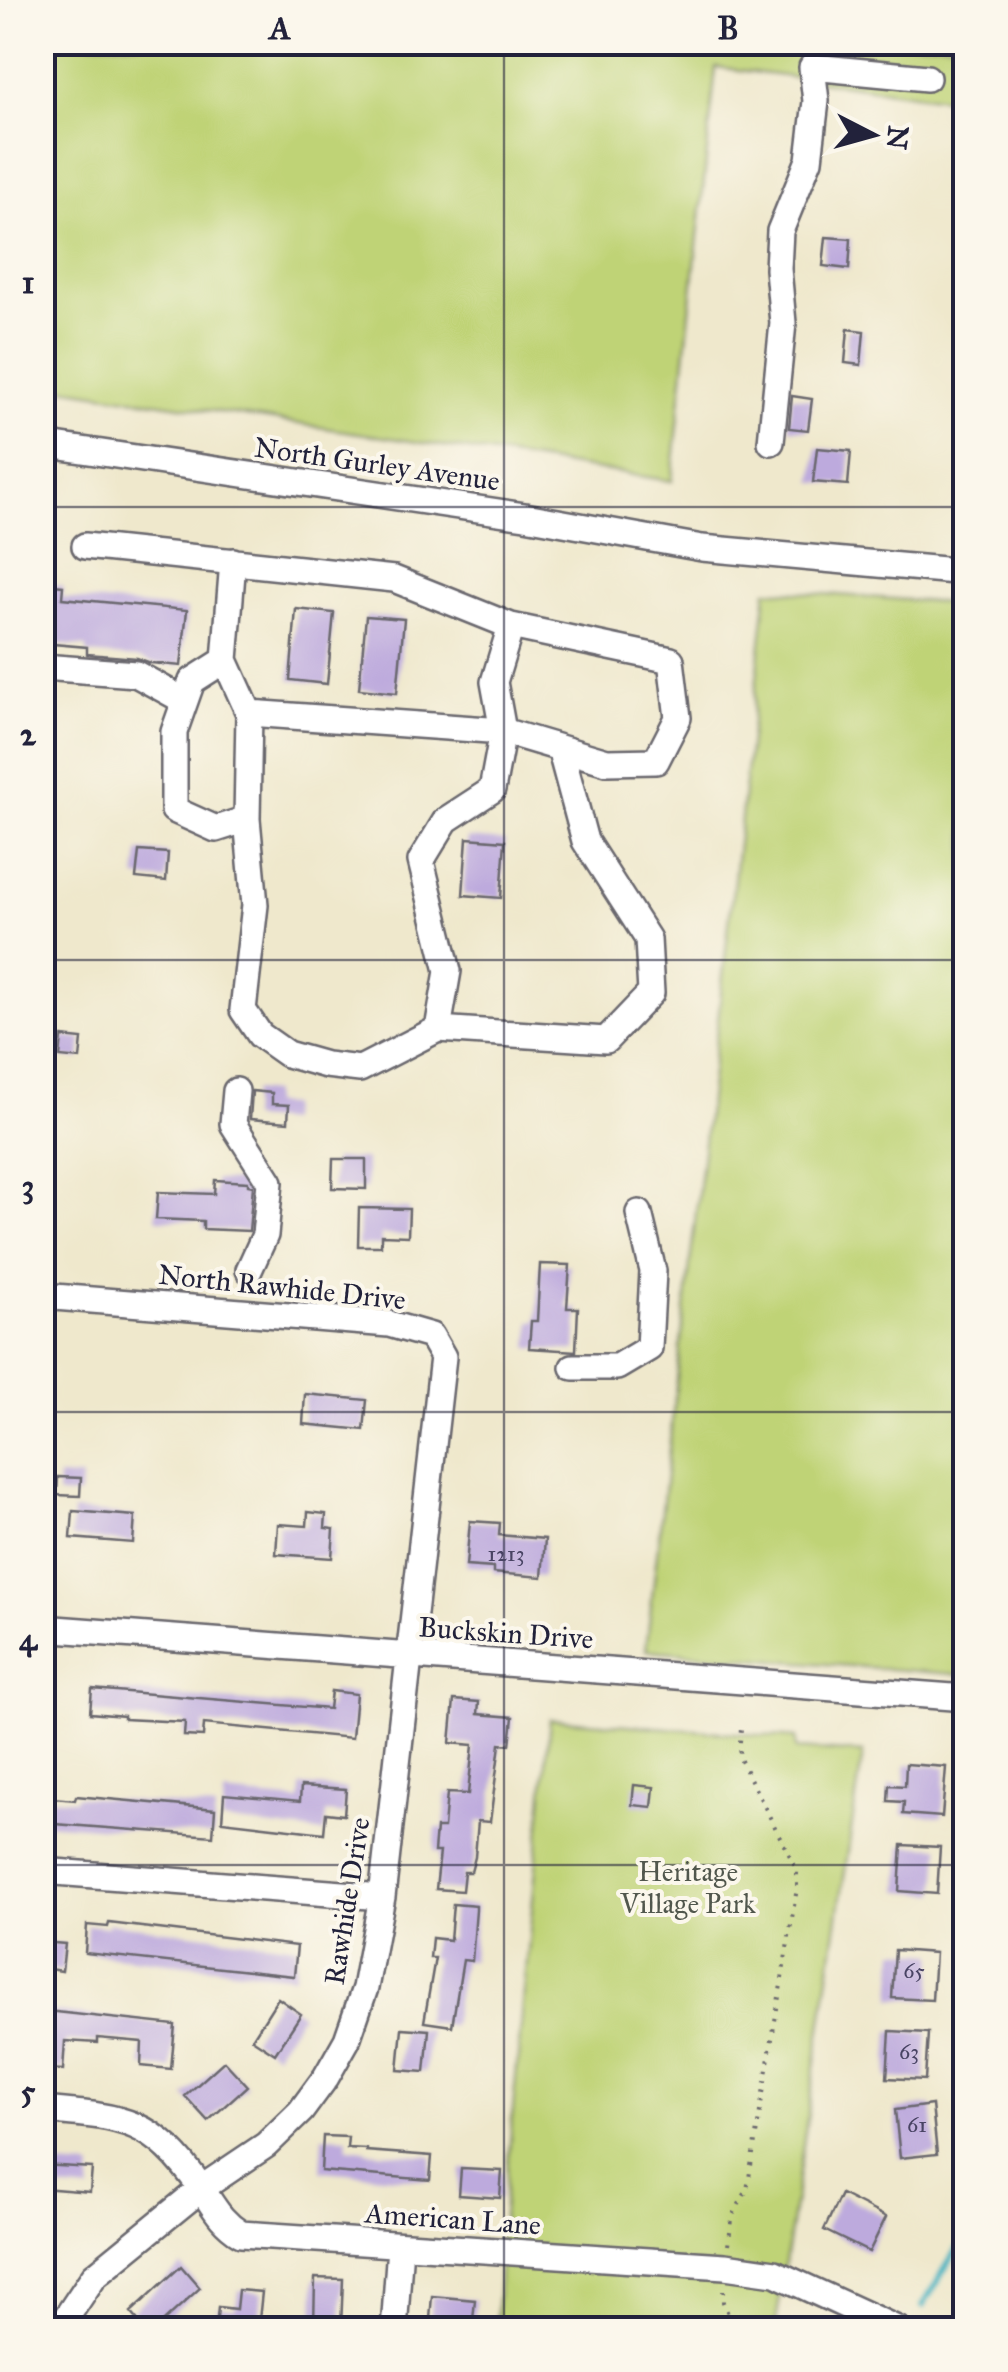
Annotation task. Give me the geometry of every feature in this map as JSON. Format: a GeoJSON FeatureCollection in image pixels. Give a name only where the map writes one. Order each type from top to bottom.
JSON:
{"type":"FeatureCollection","features":[{"type":"Feature","properties":{"kind":"street"},"geometry":{"type":"LineString","coordinates":[[771,442],[782,323],[780,231],[809,160],[816,101],[812,67],[927,78]]}},
{"type":"Feature","properties":{"kind":"street","name":"North Gurley Avenue"},"geometry":{"type":"LineString","coordinates":[[42,444],[525,516],[702,548],[966,572]]}},
{"type":"Feature","properties":{"kind":"street"},"geometry":{"type":"LineString","coordinates":[[85,546],[394,579],[510,626],[671,660],[678,718],[656,761],[607,762],[502,731],[249,713]]}},
{"type":"Feature","properties":{"kind":"street"},"geometry":{"type":"LineString","coordinates":[[233,561],[225,660],[249,713],[247,819],[254,905],[243,1010],[260,1035],[288,1054],[326,1065],[360,1069],[438,1029],[606,1040],[651,992],[648,939],[585,842],[560,748]]}},
{"type":"Feature","properties":{"kind":"street"},"geometry":{"type":"LineString","coordinates":[[438,1029],[448,971],[421,861],[446,820],[492,790],[502,731],[494,682],[510,626]]}},
{"type":"Feature","properties":{"kind":"street"},"geometry":{"type":"LineString","coordinates":[[225,660],[192,682],[174,732],[174,810],[216,828],[247,819]]}},
{"type":"Feature","properties":{"kind":"street"},"geometry":{"type":"LineString","coordinates":[[42,667],[136,674],[185,702]]}},
{"type":"Feature","properties":{"kind":"street"},"geometry":{"type":"LineString","coordinates":[[236,1092],[233,1124],[270,1182],[265,1235],[249,1270]]}},
{"type":"Feature","properties":{"kind":"street"},"geometry":{"type":"LineString","coordinates":[[573,1368],[617,1367],[649,1348],[653,1271],[639,1212]]}},
{"type":"Feature","properties":{"kind":"street","name":"North Rawhide Drive"},"geometry":{"type":"LineString","coordinates":[[42,1296],[389,1324],[431,1336],[443,1357],[442,1380],[411,1656]]}},
{"type":"Feature","properties":{"kind":"street","name":"Buckskin Drive"},"geometry":{"type":"LineString","coordinates":[[42,1628],[966,1698]]}},
{"type":"Feature","properties":{"kind":"street","name":"Rawhide Drive"},"geometry":{"type":"LineString","coordinates":[[58,2330],[94,2276],[202,2188],[266,2145],[302,2111],[347,2040],[366,1988],[382,1897],[411,1656]]}},
{"type":"Feature","properties":{"kind":"street"},"geometry":{"type":"LineString","coordinates":[[42,1872],[382,1897]]}},
{"type":"Feature","properties":{"kind":"street","name":"American Lane"},"geometry":{"type":"LineString","coordinates":[[42,2110],[127,2120],[152,2132],[175,2153],[224,2224],[242,2234],[726,2266],[775,2273],[898,2330]]}},
{"type":"Feature","properties":{"kind":"street"},"geometry":{"type":"LineString","coordinates":[[394,2330],[400,2246]]}},
{"type":"Feature","properties":{"kind":"path"},"geometry":{"type":"LineString","coordinates":[[728,2247],[733,2216],[747,2190],[798,1888],[797,1870],[739,1757],[741,1727]]}},
{"type":"Feature","properties":{"kind":"path"},"geometry":{"type":"LineString","coordinates":[[723,2285],[722,2302],[735,2330]]}},
{"type":"Feature","properties":{"kind":"green space"},"geometry":{"type":"Polygon","coordinates":[[[44,43],[965,43],[965,101],[716,67],[672,481],[43,385],[44,43]]]}},
{"type":"Feature","properties":{"kind":"green space"},"geometry":{"type":"Polygon","coordinates":[[[767,590],[965,604],[965,1675],[646,1650],[767,590]]]}},
{"type":"Feature","properties":{"kind":"green space","name":"Heritage Village Park"},"geometry":{"type":"Polygon","coordinates":[[[550,1719],[796,1738],[796,1749],[863,1753],[775,2329],[495,2330],[550,1719]]]}},
{"type":"Feature","properties":{"kind":"building"},"geometry":{"type":"Polygon","coordinates":[[[826,237],[851,239],[849,269],[823,266],[826,237]]]}},
{"type":"Feature","properties":{"kind":"building"},"geometry":{"type":"Polygon","coordinates":[[[848,329],[864,331],[861,365],[845,363],[848,329]]]}},
{"type":"Feature","properties":{"kind":"building"},"geometry":{"type":"Polygon","coordinates":[[[792,396],[812,399],[808,430],[789,428],[792,396]]]}},
{"type":"Feature","properties":{"kind":"building"},"geometry":{"type":"Polygon","coordinates":[[[817,448],[851,451],[848,485],[813,482],[817,448]]]}},
{"type":"Feature","properties":{"kind":"building"},"geometry":{"type":"Polygon","coordinates":[[[42,584],[63,586],[62,598],[187,610],[181,666],[87,654],[87,647],[42,643],[42,584]]]}},
{"type":"Feature","properties":{"kind":"building"},"geometry":{"type":"Polygon","coordinates":[[[296,609],[334,613],[327,684],[290,680],[296,609]]]}},
{"type":"Feature","properties":{"kind":"building"},"geometry":{"type":"Polygon","coordinates":[[[366,616],[404,619],[397,693],[359,689],[366,616]]]}},
{"type":"Feature","properties":{"kind":"building"},"geometry":{"type":"Polygon","coordinates":[[[467,838],[505,841],[501,898],[463,895],[467,838]]]}},
{"type":"Feature","properties":{"kind":"building"},"geometry":{"type":"Polygon","coordinates":[[[139,851],[168,853],[166,881],[136,878],[139,851]]]}},
{"type":"Feature","properties":{"kind":"building"},"geometry":{"type":"Polygon","coordinates":[[[62,1037],[82,1039],[80,1059],[60,1057],[62,1037]]]}},
{"type":"Feature","properties":{"kind":"building"},"geometry":{"type":"Polygon","coordinates":[[[252,1091],[272,1093],[272,1104],[289,1105],[288,1122],[250,1119],[252,1091]]]}},
{"type":"Feature","properties":{"kind":"building"},"geometry":{"type":"Polygon","coordinates":[[[333,1159],[366,1159],[366,1189],[332,1188],[333,1159]]]}},
{"type":"Feature","properties":{"kind":"building"},"geometry":{"type":"Polygon","coordinates":[[[215,1180],[248,1182],[253,1186],[249,1231],[203,1229],[203,1221],[156,1219],[158,1192],[214,1194],[215,1180]]]}},
{"type":"Feature","properties":{"kind":"building"},"geometry":{"type":"Polygon","coordinates":[[[359,1208],[409,1209],[408,1236],[381,1235],[381,1246],[358,1246],[359,1208]]]}},
{"type":"Feature","properties":{"kind":"building"},"geometry":{"type":"Polygon","coordinates":[[[540,1264],[570,1265],[567,1308],[578,1308],[576,1351],[529,1348],[531,1321],[537,1321],[540,1264]]]}},
{"type":"Feature","properties":{"kind":"building"},"geometry":{"type":"Polygon","coordinates":[[[305,1394],[367,1400],[364,1430],[303,1424],[305,1394]]]}},
{"type":"Feature","properties":{"kind":"building"},"geometry":{"type":"Polygon","coordinates":[[[58,1477],[81,1478],[80,1496],[57,1495],[58,1477]]]}},
{"type":"Feature","properties":{"kind":"building"},"geometry":{"type":"Polygon","coordinates":[[[73,1511],[135,1516],[133,1543],[71,1538],[73,1511]]]}},
{"type":"Feature","properties":{"kind":"building"},"geometry":{"type":"Polygon","coordinates":[[[308,1512],[326,1514],[325,1528],[334,1529],[332,1558],[276,1554],[278,1524],[307,1526],[308,1512]]]}},
{"type":"Feature","properties":{"kind":"building"},"geometry":{"type":"Polygon","coordinates":[[[470,1521],[500,1523],[499,1535],[545,1539],[542,1577],[493,1573],[493,1568],[466,1566],[470,1521]]]}},
{"type":"Feature","properties":{"kind":"building"},"geometry":{"type":"Polygon","coordinates":[[[92,1689],[329,1709],[331,1691],[356,1694],[352,1738],[204,1724],[203,1737],[184,1736],[185,1722],[90,1713],[92,1689]]]}},
{"type":"Feature","properties":{"kind":"building"},"geometry":{"type":"Polygon","coordinates":[[[454,1700],[479,1702],[478,1714],[513,1717],[510,1745],[500,1744],[490,1822],[478,1821],[475,1857],[471,1872],[464,1872],[462,1891],[436,1889],[440,1852],[434,1852],[436,1828],[444,1828],[447,1793],[468,1794],[473,1745],[450,1743],[454,1700]]]}},
{"type":"Feature","properties":{"kind":"building"},"geometry":{"type":"Polygon","coordinates":[[[906,1764],[946,1767],[942,1817],[903,1814],[904,1802],[888,1801],[889,1785],[905,1786],[906,1764]]]}},
{"type":"Feature","properties":{"kind":"building"},"geometry":{"type":"Polygon","coordinates":[[[634,1785],[654,1787],[652,1807],[632,1805],[634,1785]]]}},
{"type":"Feature","properties":{"kind":"building"},"geometry":{"type":"Polygon","coordinates":[[[301,1786],[346,1789],[344,1815],[326,1813],[324,1833],[222,1821],[224,1794],[300,1801],[301,1786]]]}},
{"type":"Feature","properties":{"kind":"building"},"geometry":{"type":"Polygon","coordinates":[[[76,1796],[215,1809],[213,1836],[42,1823],[42,1797],[75,1800],[76,1796]]]}},
{"type":"Feature","properties":{"kind":"building"},"geometry":{"type":"Polygon","coordinates":[[[902,1845],[940,1847],[937,1894],[899,1891],[902,1845]]]}},
{"type":"Feature","properties":{"kind":"building"},"geometry":{"type":"Polygon","coordinates":[[[453,1904],[476,1906],[476,1910],[472,1961],[463,1960],[452,2026],[424,2022],[435,1958],[430,1958],[432,1938],[450,1940],[453,1904]]]}},
{"type":"Feature","properties":{"kind":"building"},"geometry":{"type":"Polygon","coordinates":[[[109,1923],[297,1946],[294,1976],[85,1953],[87,1925],[108,1927],[109,1923]]]}},
{"type":"Feature","properties":{"kind":"building"},"geometry":{"type":"Polygon","coordinates":[[[42,1942],[65,1944],[62,1971],[42,1968],[42,1942]]]}},
{"type":"Feature","properties":{"kind":"building"},"geometry":{"type":"Polygon","coordinates":[[[895,1950],[935,1953],[932,2000],[892,1998],[895,1950]]]}},
{"type":"Feature","properties":{"kind":"building"},"geometry":{"type":"Polygon","coordinates":[[[278,1998],[301,2014],[275,2054],[252,2039],[278,1998]]]}},
{"type":"Feature","properties":{"kind":"building"},"geometry":{"type":"Polygon","coordinates":[[[47,2011],[175,2025],[171,2069],[141,2066],[142,2042],[98,2038],[98,2043],[65,2041],[63,2070],[44,2069],[47,2011]]]}},
{"type":"Feature","properties":{"kind":"building"},"geometry":{"type":"Polygon","coordinates":[[[402,2028],[429,2030],[425,2072],[398,2070],[402,2028]]]}},
{"type":"Feature","properties":{"kind":"building"},"geometry":{"type":"Polygon","coordinates":[[[890,2031],[928,2033],[925,2080],[887,2078],[890,2031]]]}},
{"type":"Feature","properties":{"kind":"building"},"geometry":{"type":"Polygon","coordinates":[[[224,2061],[247,2086],[208,2121],[185,2096],[224,2061]]]}},
{"type":"Feature","properties":{"kind":"building"},"geometry":{"type":"Polygon","coordinates":[[[932,2105],[937,2154],[900,2158],[895,2110],[932,2105]]]}},
{"type":"Feature","properties":{"kind":"building"},"geometry":{"type":"Polygon","coordinates":[[[323,2136],[348,2137],[347,2148],[432,2156],[430,2180],[321,2171],[323,2136]]]}},
{"type":"Feature","properties":{"kind":"building"},"geometry":{"type":"Polygon","coordinates":[[[42,2165],[92,2168],[90,2192],[42,2188],[42,2165]]]}},
{"type":"Feature","properties":{"kind":"building"},"geometry":{"type":"Polygon","coordinates":[[[461,2169],[502,2171],[500,2198],[459,2195],[461,2169]]]}},
{"type":"Feature","properties":{"kind":"building"},"geometry":{"type":"Polygon","coordinates":[[[841,2194],[886,2217],[869,2252],[824,2230],[841,2194]]]}},
{"type":"Feature","properties":{"kind":"building"},"geometry":{"type":"Polygon","coordinates":[[[181,2266],[200,2288],[154,2330],[146,2330],[131,2312],[181,2266]]]}},
{"type":"Feature","properties":{"kind":"building"},"geometry":{"type":"Polygon","coordinates":[[[315,2278],[343,2279],[341,2328],[314,2327],[315,2278]]]}},
{"type":"Feature","properties":{"kind":"building"},"geometry":{"type":"Polygon","coordinates":[[[238,2290],[262,2292],[258,2330],[216,2330],[218,2307],[236,2309],[238,2290]]]}},
{"type":"Feature","properties":{"kind":"building"},"geometry":{"type":"Polygon","coordinates":[[[432,2296],[475,2300],[472,2330],[429,2330],[432,2296]]]}},
{"type":"Feature","properties":{"kind":"waterway"},"geometry":{"type":"LineString","coordinates":[[923,2306],[966,2233]]}}]}
